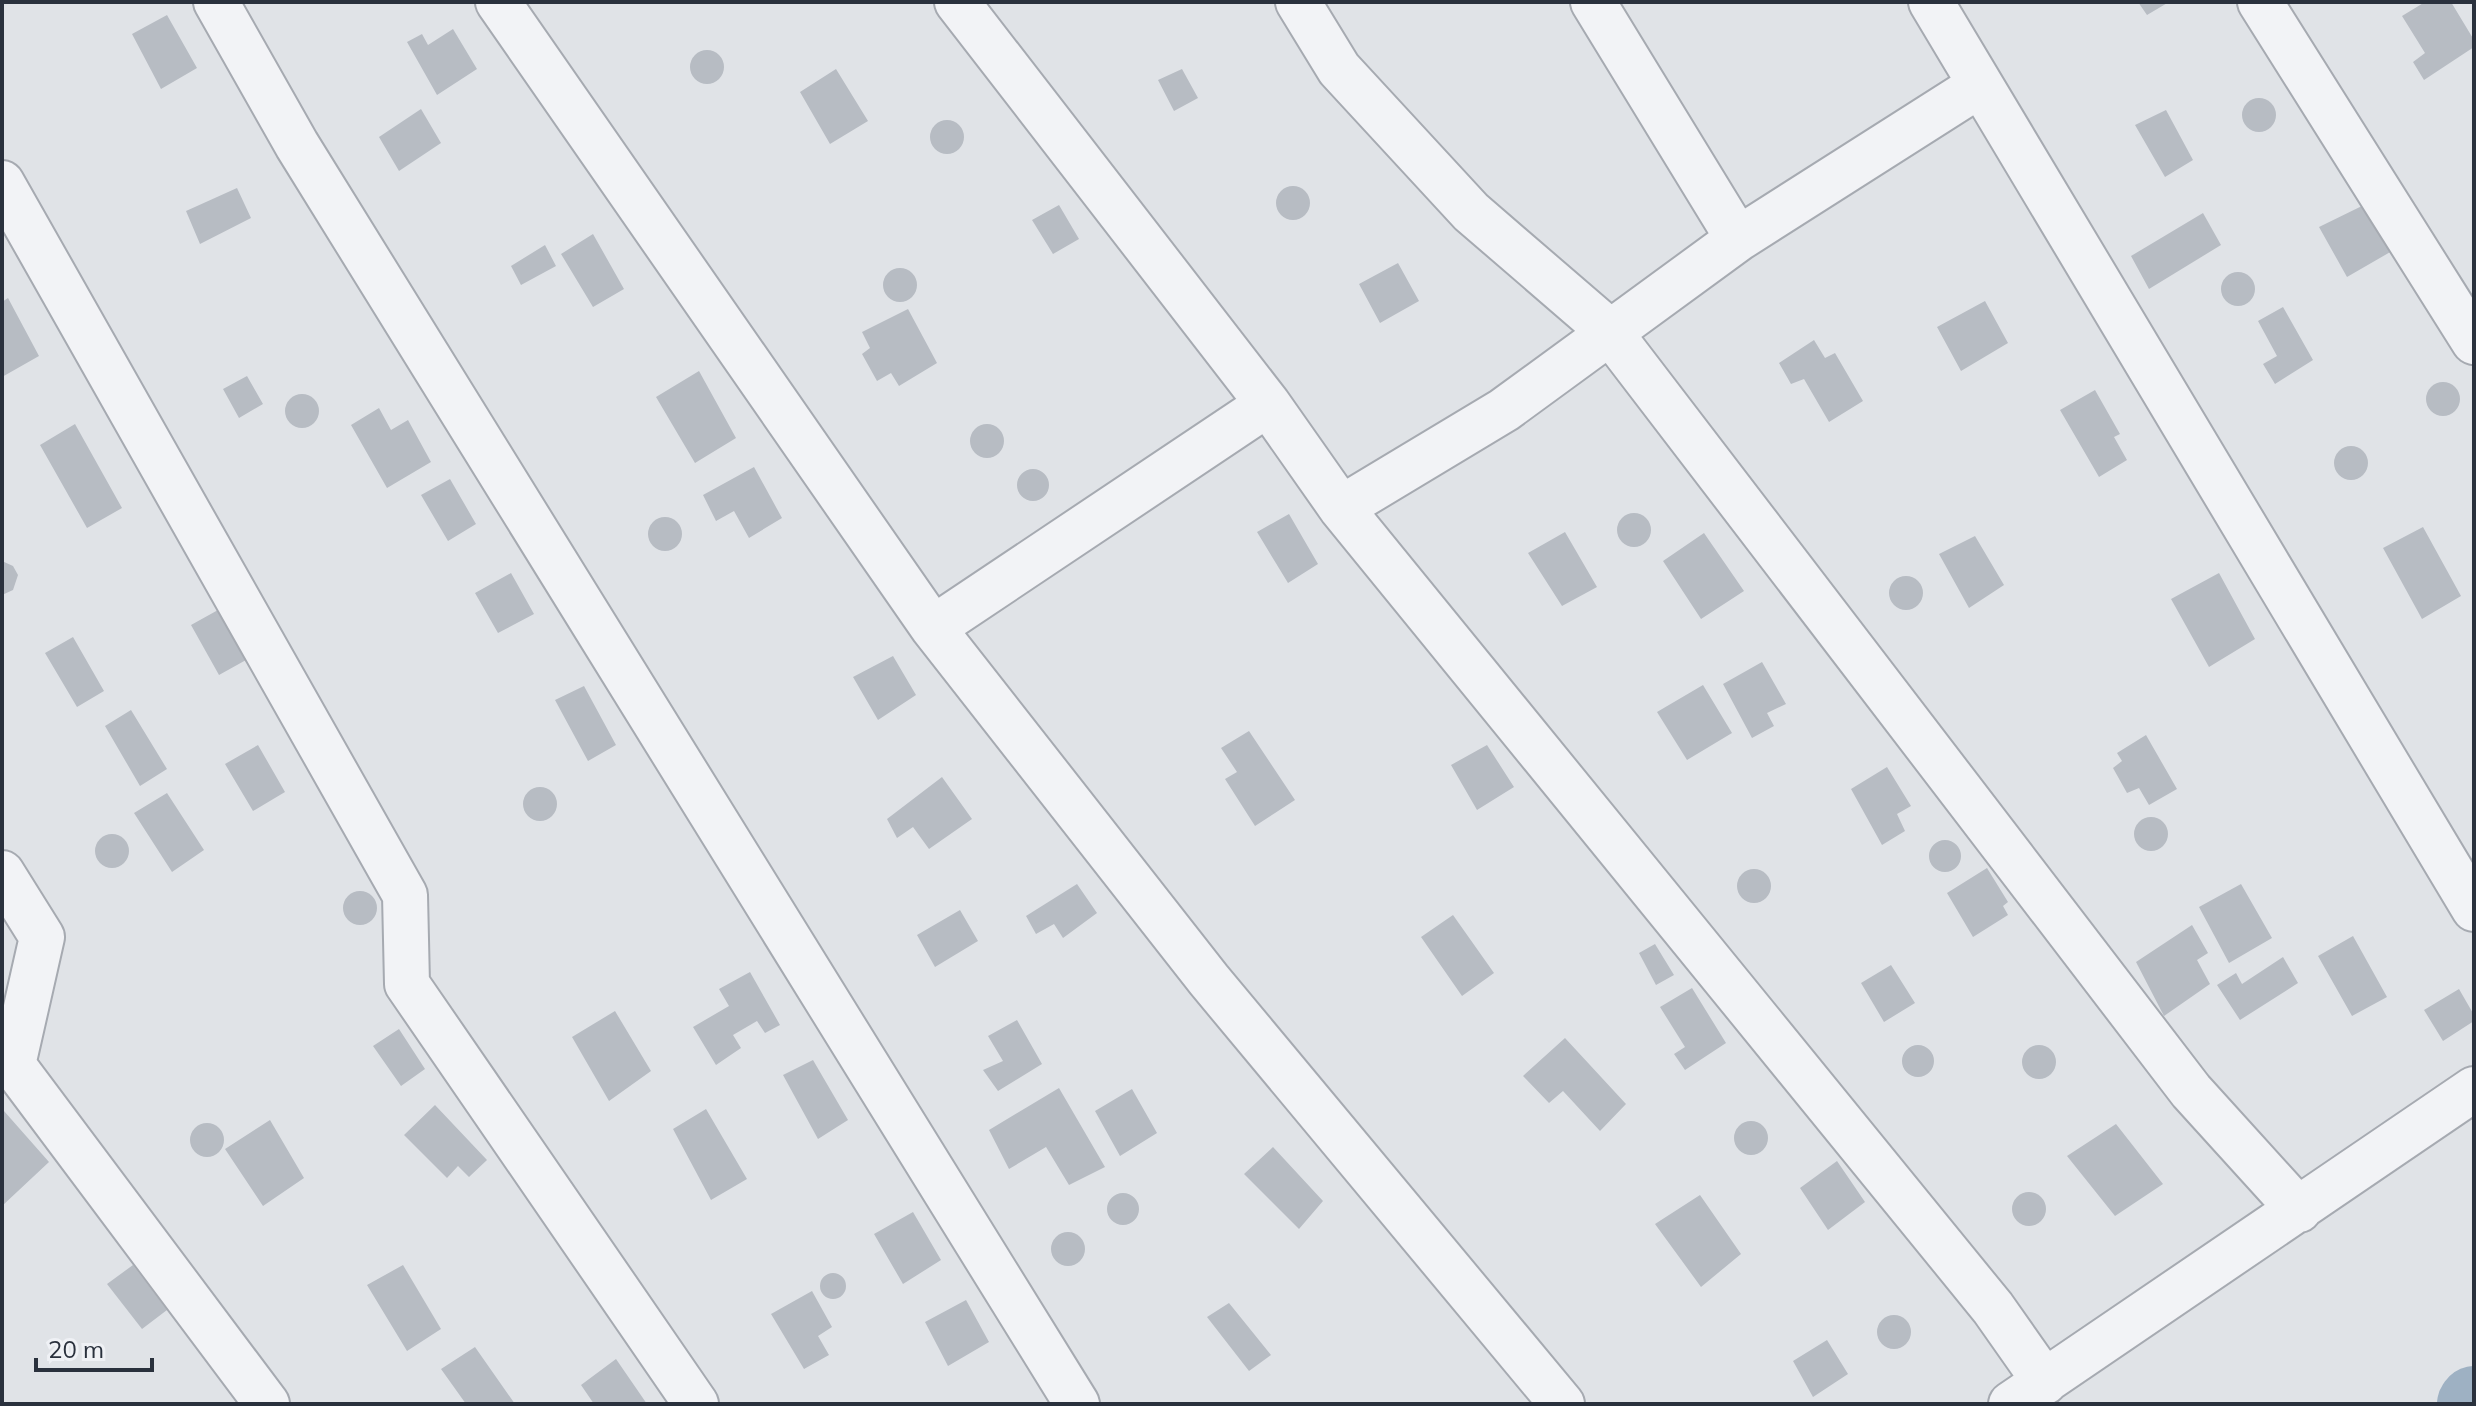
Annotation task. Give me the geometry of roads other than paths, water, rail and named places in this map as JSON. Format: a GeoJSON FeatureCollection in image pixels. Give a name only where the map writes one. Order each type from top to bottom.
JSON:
{"type":"FeatureCollection","features":[{"type":"Feature","properties":{"kind":"street"},"geometry":{"type":"LineString","coordinates":[[216,2],[297,145],[1077,1404]]}},
{"type":"Feature","properties":{"kind":"street"},"geometry":{"type":"LineString","coordinates":[[498,2],[933,628],[1209,980],[1562,1404]]}},
{"type":"Feature","properties":{"kind":"street"},"geometry":{"type":"LineString","coordinates":[[957,2],[1268,404],[1341,508],[1993,1308],[2028,1393],[2474,1089]]}},
{"type":"Feature","properties":{"kind":"street"},"geometry":{"type":"LineString","coordinates":[[1298,2],[1339,69],[1471,212],[1609,331],[2191,1091],[2299,1210]]}},
{"type":"Feature","properties":{"kind":"street"},"geometry":{"type":"LineString","coordinates":[[1593,2],[1738,239]]}},
{"type":"Feature","properties":{"kind":"street"},"geometry":{"type":"LineString","coordinates":[[1931,2],[2474,909]]}},
{"type":"Feature","properties":{"kind":"street"},"geometry":{"type":"LineString","coordinates":[[2260,2],[2474,342]]}},
{"type":"Feature","properties":{"kind":"street"},"geometry":{"type":"LineString","coordinates":[[1341,508],[1504,410],[1738,239],[1980,85]]}},
{"type":"Feature","properties":{"kind":"street"},"geometry":{"type":"LineString","coordinates":[[2,183],[405,895],[407,984],[696,1404]]}},
{"type":"Feature","properties":{"kind":"street"},"geometry":{"type":"LineString","coordinates":[[933,628],[1268,404]]}},
{"type":"Feature","properties":{"kind":"street"},"geometry":{"type":"LineString","coordinates":[[2,873],[42,937],[13,1065],[267,1404]]}}]}
